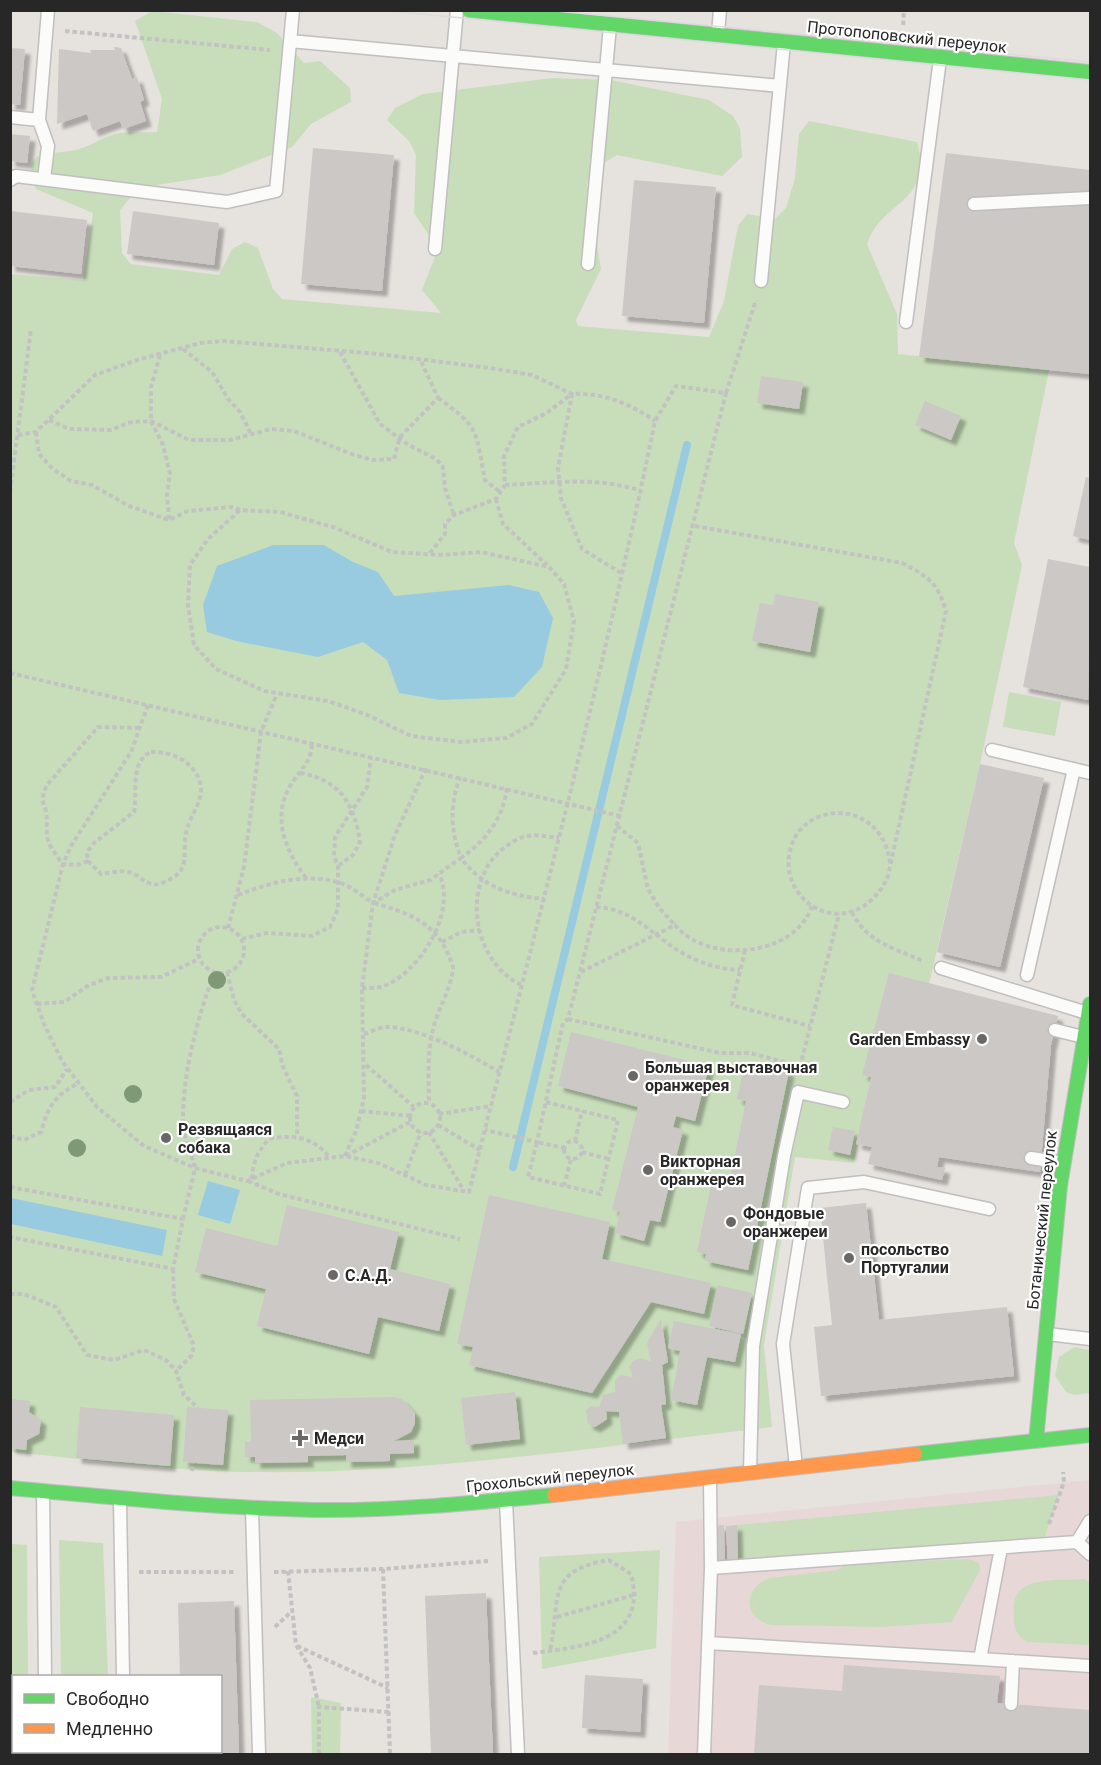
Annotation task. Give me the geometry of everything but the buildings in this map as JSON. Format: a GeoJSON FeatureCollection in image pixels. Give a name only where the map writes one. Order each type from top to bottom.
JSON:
{"type":"FeatureCollection","features":[{"type":"Feature","properties":{"kind":"street","name":"Протопоповский переулок"},"geometry":{"type":"LineString","coordinates":[[469,10],[1090,72]]}},
{"type":"Feature","properties":{"kind":"street","name":"Ботанический переулок"},"geometry":{"type":"LineString","coordinates":[[1036,1441],[1064,1163],[1090,1009]]}},
{"type":"Feature","properties":{"kind":"street","name":"Грохольский переулок"},"geometry":{"type":"LineString","coordinates":[[10,1488],[252,1508],[317,1510],[410,1507],[506,1500],[1090,1435]]}},
{"type":"Feature","properties":{"kind":"lane"},"geometry":{"type":"LineString","coordinates":[[44,179],[48,146],[39,120],[48,10]]}},
{"type":"Feature","properties":{"kind":"lane"},"geometry":{"type":"LineString","coordinates":[[10,180],[16,176],[227,202],[276,191],[293,10]]}},
{"type":"Feature","properties":{"kind":"lane"},"geometry":{"type":"LineString","coordinates":[[435,249],[457,10]]}},
{"type":"Feature","properties":{"kind":"lane"},"geometry":{"type":"LineString","coordinates":[[718,34],[720,10]]}},
{"type":"Feature","properties":{"kind":"lane"},"geometry":{"type":"LineString","coordinates":[[588,264],[611,24]]}},
{"type":"Feature","properties":{"kind":"lane"},"geometry":{"type":"LineString","coordinates":[[761,281],[784,41]]}},
{"type":"Feature","properties":{"kind":"lane"},"geometry":{"type":"LineString","coordinates":[[289,46],[452,56],[780,86]]}},
{"type":"Feature","properties":{"kind":"lane"},"geometry":{"type":"LineString","coordinates":[[906,322],[940,57]]}},
{"type":"Feature","properties":{"kind":"lane"},"geometry":{"type":"LineString","coordinates":[[10,117],[39,120]]}},
{"type":"Feature","properties":{"kind":"lane"},"geometry":{"type":"LineString","coordinates":[[974,204],[1090,198]]}},
{"type":"Feature","properties":{"kind":"lane"},"geometry":{"type":"LineString","coordinates":[[992,750],[1090,772]]}},
{"type":"Feature","properties":{"kind":"lane"},"geometry":{"type":"LineString","coordinates":[[1027,975],[1074,769]]}},
{"type":"Feature","properties":{"kind":"lane"},"geometry":{"type":"LineString","coordinates":[[937,967],[1090,1009]]}},
{"type":"Feature","properties":{"kind":"lane"},"geometry":{"type":"LineString","coordinates":[[1054,1030],[1084,1038]]}},
{"type":"Feature","properties":{"kind":"lane"},"geometry":{"type":"LineString","coordinates":[[750,1473],[753,1346],[784,1156],[798,1092],[843,1102]]}},
{"type":"Feature","properties":{"kind":"lane"},"geometry":{"type":"LineString","coordinates":[[1031,1158],[1064,1163]]}},
{"type":"Feature","properties":{"kind":"lane"},"geometry":{"type":"LineString","coordinates":[[796,1468],[783,1344],[808,1188],[864,1182],[989,1209]]}},
{"type":"Feature","properties":{"kind":"lane"},"geometry":{"type":"LineString","coordinates":[[1046,1334],[1090,1339]]}},
{"type":"Feature","properties":{"kind":"lane"},"geometry":{"type":"LineString","coordinates":[[704,1755],[711,1568],[710,1478]]}},
{"type":"Feature","properties":{"kind":"lane"},"geometry":{"type":"LineString","coordinates":[[43,1491],[45,1675]]}},
{"type":"Feature","properties":{"kind":"lane"},"geometry":{"type":"LineString","coordinates":[[120,1497],[123,1675]]}},
{"type":"Feature","properties":{"kind":"lane"},"geometry":{"type":"LineString","coordinates":[[506,1500],[518,1755]]}},
{"type":"Feature","properties":{"kind":"lane"},"geometry":{"type":"LineString","coordinates":[[252,1508],[259,1755]]}},
{"type":"Feature","properties":{"kind":"lane"},"geometry":{"type":"LineString","coordinates":[[1077,1542],[1090,1521]]}},
{"type":"Feature","properties":{"kind":"lane"},"geometry":{"type":"LineString","coordinates":[[711,1568],[1077,1542],[1090,1554]]}},
{"type":"Feature","properties":{"kind":"lane"},"geometry":{"type":"LineString","coordinates":[[980,1659],[1001,1548]]}},
{"type":"Feature","properties":{"kind":"lane"},"geometry":{"type":"LineString","coordinates":[[708,1643],[1090,1666]]}},
{"type":"Feature","properties":{"kind":"lane"},"geometry":{"type":"LineString","coordinates":[[1011,1704],[1013,1661]]}},
{"type":"Feature","properties":{"kind":"path"},"geometry":{"type":"LineString","coordinates":[[57,30],[289,46]]}},
{"type":"Feature","properties":{"kind":"path"},"geometry":{"type":"LineString","coordinates":[[546,1102],[618,1120],[600,1194],[528,1177],[563,1023],[568,1019],[695,526],[726,393],[761,281]]}},
{"type":"Feature","properties":{"kind":"path"},"geometry":{"type":"LineString","coordinates":[[10,492],[31,330]]}},
{"type":"Feature","properties":{"kind":"path"},"geometry":{"type":"LineString","coordinates":[[18,435],[36,432],[95,375],[182,348],[222,341],[420,359],[532,375],[572,394],[588,393],[634,406],[655,421]]}},
{"type":"Feature","properties":{"kind":"path"},"geometry":{"type":"LineString","coordinates":[[182,348],[212,372],[228,399],[240,412],[251,434]]}},
{"type":"Feature","properties":{"kind":"path"},"geometry":{"type":"LineString","coordinates":[[339,351],[380,424],[407,444],[436,459],[443,467],[445,488],[454,515]]}},
{"type":"Feature","properties":{"kind":"path"},"geometry":{"type":"LineString","coordinates":[[160,354],[151,387],[151,421],[163,445],[170,474],[167,494],[169,520]]}},
{"type":"Feature","properties":{"kind":"path"},"geometry":{"type":"LineString","coordinates":[[420,359],[438,398],[462,415],[476,432],[485,480],[501,492]]}},
{"type":"Feature","properties":{"kind":"path"},"geometry":{"type":"LineString","coordinates":[[250,1180],[287,1163],[345,1156],[378,1163],[426,1185],[469,1192],[568,802],[641,491],[655,421],[676,386],[726,393]]}},
{"type":"Feature","properties":{"kind":"path"},"geometry":{"type":"LineString","coordinates":[[572,394],[558,468],[561,498],[582,549],[621,573]]}},
{"type":"Feature","properties":{"kind":"path"},"geometry":{"type":"LineString","coordinates":[[429,554],[444,534],[445,524],[454,515],[496,499],[501,492],[505,485],[504,456],[518,427],[545,414],[572,394]]}},
{"type":"Feature","properties":{"kind":"path"},"geometry":{"type":"LineString","coordinates":[[49,420],[69,429],[111,430],[131,422],[151,421],[189,440],[230,440],[271,429],[294,431],[373,460],[394,459],[400,437],[438,398]]}},
{"type":"Feature","properties":{"kind":"path"},"geometry":{"type":"LineString","coordinates":[[36,432],[39,453],[53,469],[71,481],[92,485],[129,506],[169,520],[188,511],[232,507],[240,510],[280,512],[333,527],[392,552],[429,554],[481,552],[549,567]]}},
{"type":"Feature","properties":{"kind":"path"},"geometry":{"type":"LineString","coordinates":[[505,485],[559,482],[626,486],[641,491]]}},
{"type":"Feature","properties":{"kind":"path"},"geometry":{"type":"LineString","coordinates":[[240,510],[207,540],[190,565],[188,605],[194,645],[216,669],[264,692],[328,701],[365,714],[411,736],[460,742],[506,738],[532,724],[566,669],[574,621],[564,584],[503,524],[496,499]]}},
{"type":"Feature","properties":{"kind":"path"},"geometry":{"type":"LineString","coordinates":[[695,526],[902,563],[930,578],[940,590],[946,611],[888,876],[875,899],[852,912],[839,914],[812,906],[794,887],[788,862],[796,837],[815,818],[840,812],[865,819],[884,838],[890,863]]}},
{"type":"Feature","properties":{"kind":"path"},"geometry":{"type":"LineString","coordinates":[[10,673],[312,744],[426,768],[612,812],[620,816]]}},
{"type":"Feature","properties":{"kind":"path"},"geometry":{"type":"LineString","coordinates":[[228,928],[238,895],[251,827],[261,732],[277,694]]}},
{"type":"Feature","properties":{"kind":"path"},"geometry":{"type":"LineString","coordinates":[[148,705],[131,752],[71,846],[63,864],[32,990],[67,1069],[97,1107],[144,1146],[195,1168],[250,1180],[279,1194],[460,1239]]}},
{"type":"Feature","properties":{"kind":"path"},"geometry":{"type":"LineString","coordinates":[[88,861],[77,865],[63,864],[52,850],[46,834],[49,822],[42,800],[46,786],[98,727],[140,728]]}},
{"type":"Feature","properties":{"kind":"path"},"geometry":{"type":"LineString","coordinates":[[306,879],[291,856],[281,828],[281,812],[286,794],[312,753],[312,744]]}},
{"type":"Feature","properties":{"kind":"path"},"geometry":{"type":"LineString","coordinates":[[151,752],[174,753],[188,764],[198,777],[201,791],[186,833],[187,847],[181,870],[159,884],[147,883],[131,872],[101,874],[88,861],[87,852],[94,843],[134,812],[135,773],[144,756],[151,752]]}},
{"type":"Feature","properties":{"kind":"path"},"geometry":{"type":"LineString","coordinates":[[242,939],[266,933],[312,936],[330,927],[338,909],[335,837],[367,787],[371,757]]}},
{"type":"Feature","properties":{"kind":"path"},"geometry":{"type":"LineString","coordinates":[[345,1156],[361,1111],[365,1064],[362,988],[373,903],[395,835],[426,768]]}},
{"type":"Feature","properties":{"kind":"path"},"geometry":{"type":"LineString","coordinates":[[300,773],[321,777],[338,789],[353,811],[360,842],[353,855],[338,866]]}},
{"type":"Feature","properties":{"kind":"path"},"geometry":{"type":"LineString","coordinates":[[460,777],[452,811],[454,840],[460,858],[481,880],[517,897],[543,899]]}},
{"type":"Feature","properties":{"kind":"path"},"geometry":{"type":"LineString","coordinates":[[373,903],[395,890],[430,880],[478,846],[500,816],[507,788]]}},
{"type":"Feature","properties":{"kind":"path"},"geometry":{"type":"LineString","coordinates":[[617,826],[638,843],[648,888],[660,909],[694,940],[714,948],[734,951],[775,943],[808,918],[812,906]]}},
{"type":"Feature","properties":{"kind":"path"},"geometry":{"type":"LineString","coordinates":[[521,985],[507,978],[485,947],[476,903],[481,880],[487,864],[504,848],[525,836],[559,838]]}},
{"type":"Feature","properties":{"kind":"path"},"geometry":{"type":"LineString","coordinates":[[362,988],[380,987],[396,979],[426,949],[435,933],[442,912],[444,893],[439,874]]}},
{"type":"Feature","properties":{"kind":"path"},"geometry":{"type":"LineString","coordinates":[[238,895],[269,882],[306,879],[338,882],[373,903],[400,911],[428,924],[442,942],[453,966],[431,1037],[429,1103],[439,1114],[438,1125],[429,1132],[414,1129],[410,1122],[414,1107]]}},
{"type":"Feature","properties":{"kind":"path"},"geometry":{"type":"LineString","coordinates":[[596,907],[613,908],[634,916],[672,947],[696,959],[720,969],[740,970]]}},
{"type":"Feature","properties":{"kind":"path"},"geometry":{"type":"LineString","coordinates":[[852,912],[860,928],[889,947],[937,967]]}},
{"type":"Feature","properties":{"kind":"path"},"geometry":{"type":"LineString","coordinates":[[568,1019],[720,1053],[750,1053],[800,1066],[839,914]]}},
{"type":"Feature","properties":{"kind":"path"},"geometry":{"type":"LineString","coordinates":[[580,972],[675,925]]}},
{"type":"Feature","properties":{"kind":"path"},"geometry":{"type":"LineString","coordinates":[[228,928],[242,939],[244,957],[239,966],[227,972],[214,972],[205,967],[199,959],[198,948],[201,939],[208,931],[228,928]]}},
{"type":"Feature","properties":{"kind":"path"},"geometry":{"type":"LineString","coordinates":[[442,942],[461,932],[480,930]]}},
{"type":"Feature","properties":{"kind":"path"},"geometry":{"type":"LineString","coordinates":[[745,949],[732,1005],[810,1026]]}},
{"type":"Feature","properties":{"kind":"path"},"geometry":{"type":"LineString","coordinates":[[37,1004],[64,1002],[89,985],[108,978],[161,977],[199,959]]}},
{"type":"Feature","properties":{"kind":"path"},"geometry":{"type":"LineString","coordinates":[[176,1371],[191,1356],[194,1346],[174,1299],[173,1269],[195,1168],[183,1124],[188,1064],[195,1025],[214,972]]}},
{"type":"Feature","properties":{"kind":"path"},"geometry":{"type":"LineString","coordinates":[[227,972],[234,1000],[242,1014],[279,1049],[283,1067],[297,1096],[297,1137]]}},
{"type":"Feature","properties":{"kind":"path"},"geometry":{"type":"LineString","coordinates":[[364,1034],[386,1027],[431,1037],[470,1054],[499,1072]]}},
{"type":"Feature","properties":{"kind":"path"},"geometry":{"type":"LineString","coordinates":[[365,1064],[414,1107]]}},
{"type":"Feature","properties":{"kind":"path"},"geometry":{"type":"LineString","coordinates":[[10,1102],[29,1090],[55,1086],[67,1069]]}},
{"type":"Feature","properties":{"kind":"path"},"geometry":{"type":"LineString","coordinates":[[10,1136],[24,1140],[41,1132],[47,1113],[59,1093],[77,1084]]}},
{"type":"Feature","properties":{"kind":"path"},"geometry":{"type":"LineString","coordinates":[[414,1107],[429,1103]]}},
{"type":"Feature","properties":{"kind":"path"},"geometry":{"type":"LineString","coordinates":[[439,1114],[491,1106]]}},
{"type":"Feature","properties":{"kind":"path"},"geometry":{"type":"LineString","coordinates":[[361,1111],[410,1116]]}},
{"type":"Feature","properties":{"kind":"path"},"geometry":{"type":"LineString","coordinates":[[575,1141],[582,1111]]}},
{"type":"Feature","properties":{"kind":"path"},"geometry":{"type":"LineString","coordinates":[[345,1156],[410,1122]]}},
{"type":"Feature","properties":{"kind":"path"},"geometry":{"type":"LineString","coordinates":[[438,1125],[480,1150]]}},
{"type":"Feature","properties":{"kind":"path"},"geometry":{"type":"LineString","coordinates":[[485,1130],[564,1148]]}},
{"type":"Feature","properties":{"kind":"path"},"geometry":{"type":"LineString","coordinates":[[405,1175],[422,1132]]}},
{"type":"Feature","properties":{"kind":"path"},"geometry":{"type":"LineString","coordinates":[[429,1132],[464,1191]]}},
{"type":"Feature","properties":{"kind":"path"},"geometry":{"type":"LineString","coordinates":[[250,1180],[258,1151],[268,1140],[297,1137],[314,1142],[330,1158]]}},
{"type":"Feature","properties":{"kind":"path"},"geometry":{"type":"LineString","coordinates":[[575,1141],[582,1146],[582,1152],[577,1158],[571,1159],[565,1155],[564,1148],[568,1142],[575,1141]]}},
{"type":"Feature","properties":{"kind":"path"},"geometry":{"type":"LineString","coordinates":[[582,1152],[609,1159]]}},
{"type":"Feature","properties":{"kind":"path"},"geometry":{"type":"LineString","coordinates":[[564,1186],[571,1159]]}},
{"type":"Feature","properties":{"kind":"path"},"geometry":{"type":"LineString","coordinates":[[10,1187],[183,1219]]}},
{"type":"Feature","properties":{"kind":"path"},"geometry":{"type":"LineString","coordinates":[[10,1237],[173,1269]]}},
{"type":"Feature","properties":{"kind":"path"},"geometry":{"type":"LineString","coordinates":[[10,1294],[24,1294],[56,1307],[87,1355],[114,1360],[144,1350],[166,1360],[176,1371],[184,1395],[197,1406]]}},
{"type":"Feature","properties":{"kind":"path"},"geometry":{"type":"LineString","coordinates":[[192,1471],[193,1462]]}},
{"type":"Feature","properties":{"kind":"path"},"geometry":{"type":"LineString","coordinates":[[1042,1545],[1064,1482],[1063,1472]]}},
{"type":"Feature","properties":{"kind":"path"},"geometry":{"type":"LineString","coordinates":[[121,1572],[254,1573],[383,1569],[510,1560]]}},
{"type":"Feature","properties":{"kind":"path"},"geometry":{"type":"LineString","coordinates":[[514,1656],[550,1651],[587,1644],[619,1631],[633,1613],[637,1594],[632,1574],[609,1560],[588,1564],[569,1572],[559,1588],[557,1617],[550,1651]]}},
{"type":"Feature","properties":{"kind":"path"},"geometry":{"type":"LineString","coordinates":[[383,1569],[390,1755]]}},
{"type":"Feature","properties":{"kind":"path"},"geometry":{"type":"LineString","coordinates":[[288,1571],[296,1645],[310,1668],[319,1707],[319,1755]]}},
{"type":"Feature","properties":{"kind":"path"},"geometry":{"type":"LineString","coordinates":[[557,1617],[637,1594]]}},
{"type":"Feature","properties":{"kind":"path"},"geometry":{"type":"LineString","coordinates":[[296,1645],[388,1688]]}},
{"type":"Feature","properties":{"kind":"path"},"geometry":{"type":"LineString","coordinates":[[319,1707],[389,1712]]}},
{"type":"Feature","properties":{"kind":"shaded area"},"geometry":{"type":"Polygon","coordinates":[[[1090,1480],[1090,1754],[668,1754],[676,1522],[1090,1480]]]}},
{"type":"Feature","properties":{"kind":"green space"},"geometry":{"type":"Polygon","coordinates":[[[152,11],[257,22],[277,33],[304,63],[320,61],[350,88],[351,102],[311,124],[292,147],[220,175],[138,188],[120,210],[122,253],[131,264],[219,275],[232,249],[245,242],[258,248],[273,289],[282,299],[441,313],[422,290],[438,249],[414,213],[416,155],[409,141],[387,120],[395,108],[423,94],[552,78],[611,80],[709,100],[733,116],[740,128],[742,157],[722,176],[617,155],[592,170],[587,185],[601,269],[576,320],[578,326],[709,337],[724,301],[738,226],[747,214],[775,219],[786,208],[795,178],[799,134],[809,121],[917,142],[921,162],[919,177],[913,189],[874,229],[867,244],[897,314],[898,354],[1049,370],[1014,543],[1022,565],[980,764],[929,984],[863,1075],[871,1077],[854,1163],[795,1157],[764,1345],[772,1427],[510,1458],[312,1472],[188,1469],[11,1452],[10,274],[83,280],[93,213],[36,189],[32,165],[41,155],[76,150],[115,134],[157,132],[162,99],[135,21],[152,11]]]}},
{"type":"Feature","properties":{"kind":"green space"},"geometry":{"type":"Polygon","coordinates":[[[1009,692],[1061,702],[1055,736],[1003,727],[1009,692]]]}},
{"type":"Feature","properties":{"kind":"green space"},"geometry":{"type":"Polygon","coordinates":[[[1074,1347],[1090,1350],[1090,1393],[1074,1395],[1066,1392],[1055,1376],[1059,1357],[1074,1347]]]}},
{"type":"Feature","properties":{"kind":"green space"},"geometry":{"type":"Polygon","coordinates":[[[1059,1495],[1042,1545],[738,1565],[737,1525],[1059,1495]]]}},
{"type":"Feature","properties":{"kind":"green space"},"geometry":{"type":"Polygon","coordinates":[[[59,1540],[103,1543],[108,1675],[61,1675],[59,1540]]]}},
{"type":"Feature","properties":{"kind":"green space"},"geometry":{"type":"Polygon","coordinates":[[[11,1544],[27,1545],[28,1675],[12,1675],[12,1753],[29,1754],[11,1754],[11,1544]]]}},
{"type":"Feature","properties":{"kind":"green space"},"geometry":{"type":"Polygon","coordinates":[[[660,1550],[656,1648],[542,1669],[539,1557],[660,1550]]]}},
{"type":"Feature","properties":{"kind":"green space"},"geometry":{"type":"Polygon","coordinates":[[[969,1559],[979,1563],[980,1570],[952,1622],[883,1627],[771,1625],[755,1616],[751,1609],[751,1595],[755,1588],[770,1578],[837,1570],[848,1564],[969,1559]]]}},
{"type":"Feature","properties":{"kind":"green space"},"geometry":{"type":"Polygon","coordinates":[[[1085,1579],[1090,1583],[1090,1645],[1028,1642],[1020,1636],[1014,1624],[1014,1606],[1018,1593],[1031,1584],[1039,1582],[1085,1579]]]}},
{"type":"Feature","properties":{"kind":"green space"},"geometry":{"type":"Polygon","coordinates":[[[311,1697],[341,1703],[340,1754],[312,1754],[311,1697]]]}},
{"type":"Feature","properties":{"kind":"water"},"geometry":{"type":"Polygon","coordinates":[[[273,545],[324,545],[353,562],[378,572],[394,596],[509,585],[539,592],[553,618],[542,667],[514,697],[440,700],[399,693],[387,660],[363,642],[318,657],[236,641],[207,632],[203,605],[217,566],[273,545]]]}},
{"type":"Feature","properties":{"kind":"water"},"geometry":{"type":"Polygon","coordinates":[[[208,1181],[240,1190],[230,1224],[198,1215],[208,1181]]]}},
{"type":"Feature","properties":{"kind":"water"},"geometry":{"type":"Polygon","coordinates":[[[11,1198],[167,1230],[162,1256],[11,1224],[11,1198]]]}},
{"type":"Feature","properties":{"kind":"waterway"},"geometry":{"type":"LineString","coordinates":[[513,1167],[687,445]]}},
{"type":"Feature","properties":{"kind":"tram line"},"geometry":{"type":"LineString","coordinates":[[381,10],[1090,80]]}},
{"type":"Feature","properties":{"kind":"tram line"},"geometry":{"type":"LineString","coordinates":[[546,10],[1090,62]]}},
{"type":"Feature","properties":{"kind":"traffic: fast"},"geometry":{"type":"LineString","coordinates":[[469,10],[1090,72]]}},
{"type":"Feature","properties":{"kind":"traffic: fast"},"geometry":{"type":"LineString","coordinates":[[1036,1441],[1060,1186],[1090,1004]]}},
{"type":"Feature","properties":{"kind":"traffic: fast"},"geometry":{"type":"LineString","coordinates":[[915,1454],[1090,1435]]}},
{"type":"Feature","properties":{"kind":"traffic: fast"},"geometry":{"type":"LineString","coordinates":[[10,1488],[200,1505],[314,1510],[404,1508],[554,1495]]}},
{"type":"Feature","properties":{"kind":"traffic: slow"},"geometry":{"type":"LineString","coordinates":[[554,1495],[915,1454]]}},
{"type":"Feature","properties":{"kind":"place","name":"Garden Embassy"},"geometry":{"type":"Point","coordinates":[982,1039]}},
{"type":"Feature","properties":{"kind":"place","name":"Большая выставочная оранжерея"},"geometry":{"type":"Point","coordinates":[633,1076]}},
{"type":"Feature","properties":{"kind":"place","name":"Резвящаяся собака"},"geometry":{"type":"Point","coordinates":[166,1138]}},
{"type":"Feature","properties":{"kind":"place","name":"Викторная оранжерея"},"geometry":{"type":"Point","coordinates":[648,1170]}},
{"type":"Feature","properties":{"kind":"place","name":"Фондовые оранжереи"},"geometry":{"type":"Point","coordinates":[731,1222]}},
{"type":"Feature","properties":{"kind":"place","name":"посольство Португалии"},"geometry":{"type":"Point","coordinates":[849,1258]}},
{"type":"Feature","properties":{"kind":"place","name":"С.А.Д."},"geometry":{"type":"Point","coordinates":[333,1275]}},
{"type":"Feature","properties":{"kind":"place","name":"Медси"},"geometry":{"type":"Point","coordinates":[300,1438]}}]}
